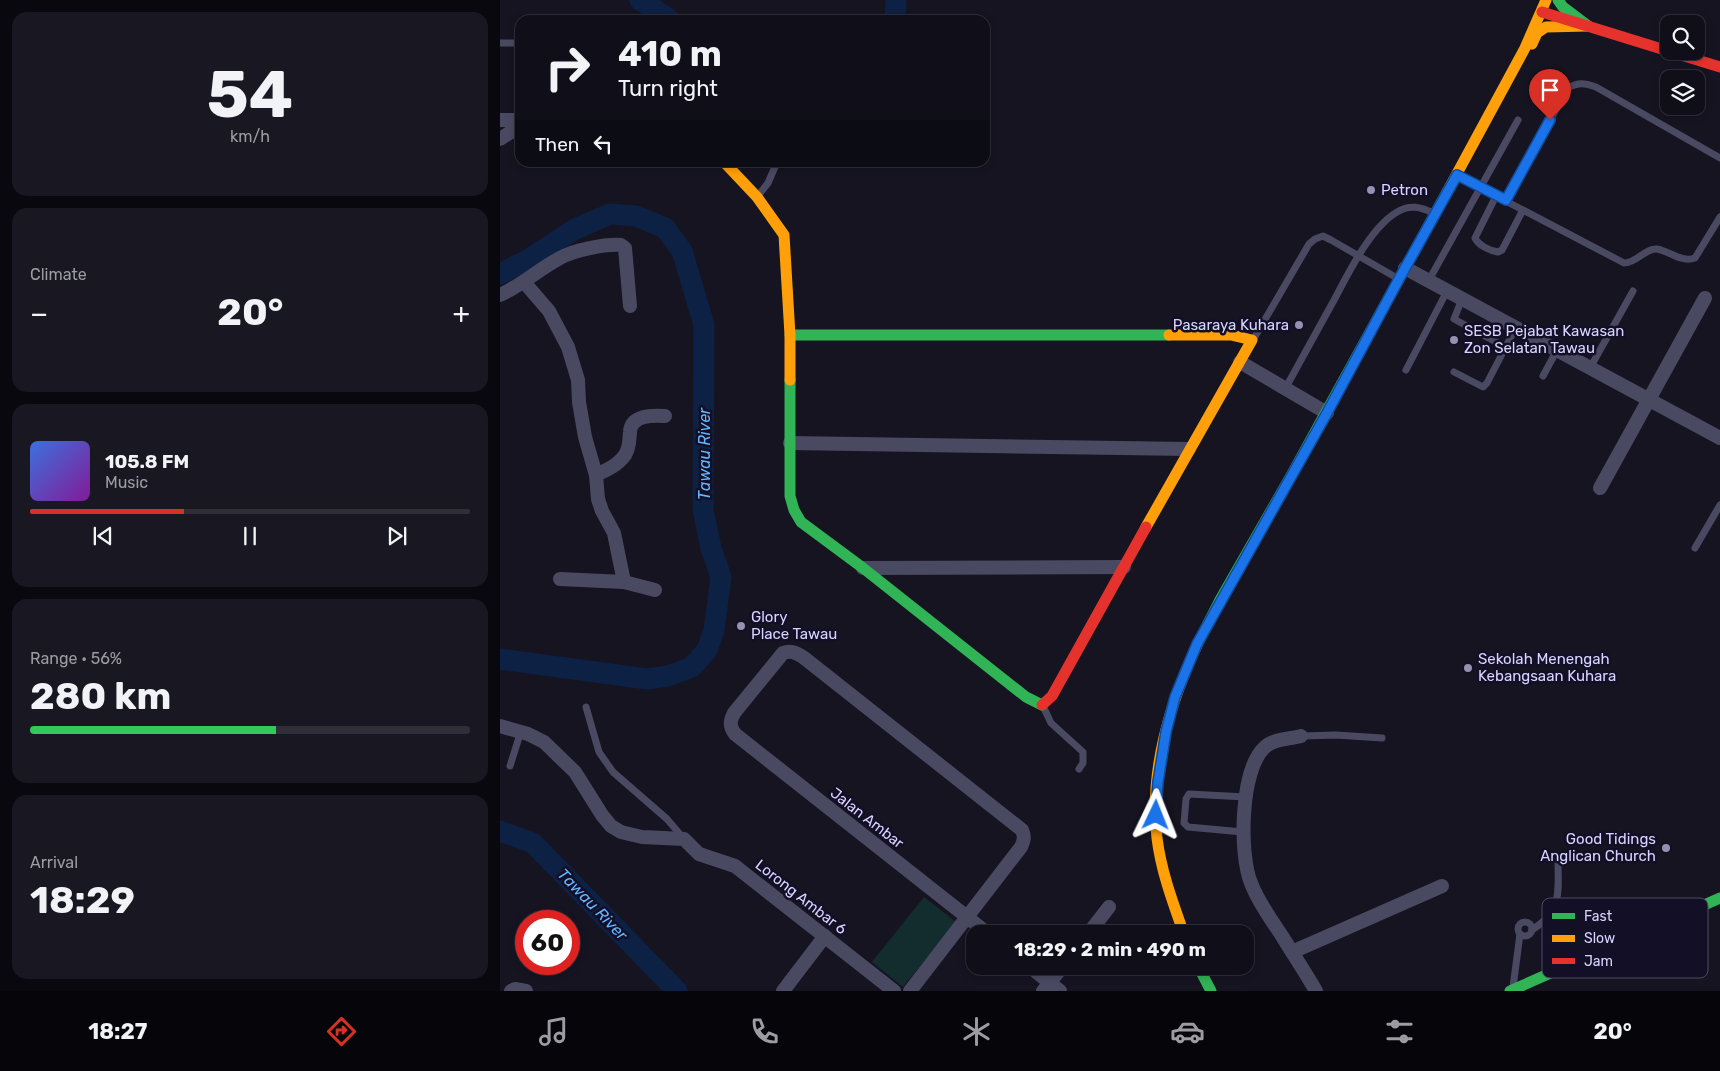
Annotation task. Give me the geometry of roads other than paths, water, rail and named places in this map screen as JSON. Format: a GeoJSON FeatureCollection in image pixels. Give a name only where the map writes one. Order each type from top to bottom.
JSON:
{"type":"FeatureCollection","features":[{"type":"Feature","properties":{"kind":"street"},"geometry":{"type":"LineString","coordinates":[[1181,925],[1158,848],[1156,828],[1161,758],[1175,697],[1197,644],[1436,214],[1524,51],[1546,0]]}},
{"type":"Feature","properties":{"kind":"street"},"geometry":{"type":"LineString","coordinates":[[1558,0],[1563,7],[1588,26]]}},
{"type":"Feature","properties":{"kind":"street"},"geometry":{"type":"LineString","coordinates":[[1542,12],[1720,67]]}},
{"type":"Feature","properties":{"kind":"street"},"geometry":{"type":"LineString","coordinates":[[1524,51],[1530,46],[1538,33],[1546,27],[1588,26]]}},
{"type":"Feature","properties":{"kind":"street"},"geometry":{"type":"LineString","coordinates":[[500,120],[515,120]]}},
{"type":"Feature","properties":{"kind":"street"},"geometry":{"type":"LineString","coordinates":[[500,139],[515,129]]}},
{"type":"Feature","properties":{"kind":"street"},"geometry":{"type":"LineString","coordinates":[[729,167],[757,197],[784,235],[790,335],[790,496],[794,510],[801,522],[863,568],[1026,697],[1043,705],[1052,696],[1189,449],[1252,340],[1231,335],[790,335]]}},
{"type":"Feature","properties":{"kind":"street"},"geometry":{"type":"LineString","coordinates":[[500,295],[524,282],[560,258],[589,249],[621,244],[625,248],[630,306]]}},
{"type":"Feature","properties":{"kind":"street"},"geometry":{"type":"LineString","coordinates":[[1402,273],[1429,280],[1720,438]]}},
{"type":"Feature","properties":{"kind":"street"},"geometry":{"type":"LineString","coordinates":[[524,282],[549,311],[568,347],[578,380],[579,402],[585,438],[596,475],[598,498],[602,512],[614,533],[624,582]]}},
{"type":"Feature","properties":{"kind":"street"},"geometry":{"type":"LineString","coordinates":[[1600,488],[1705,298]]}},
{"type":"Feature","properties":{"kind":"street"},"geometry":{"type":"LineString","coordinates":[[1240,362],[1327,413]]}},
{"type":"Feature","properties":{"kind":"street"},"geometry":{"type":"LineString","coordinates":[[596,475],[616,465],[624,457],[630,446],[630,430],[635,423],[648,415],[665,416]]}},
{"type":"Feature","properties":{"kind":"street"},"geometry":{"type":"LineString","coordinates":[[790,443],[1189,449]]}},
{"type":"Feature","properties":{"kind":"street"},"geometry":{"type":"LineString","coordinates":[[863,568],[1124,567]]}},
{"type":"Feature","properties":{"kind":"street"},"geometry":{"type":"LineString","coordinates":[[560,579],[624,582],[655,590]]}},
{"type":"Feature","properties":{"kind":"street","name":"Jalan Ambar"},"geometry":{"type":"LineString","coordinates":[[967,918],[1021,847],[1024,838],[1022,830],[796,652],[788,651],[777,658],[734,713],[730,725],[735,734],[967,918],[976,925]]}},
{"type":"Feature","properties":{"kind":"street"},"geometry":{"type":"LineString","coordinates":[[500,726],[521,731],[544,742],[575,772],[611,826],[621,832],[637,836],[684,839]]}},
{"type":"Feature","properties":{"kind":"street"},"geometry":{"type":"LineString","coordinates":[[1301,736],[1272,742],[1260,751],[1254,762],[1246,797],[1244,832],[1246,862],[1250,883],[1264,910],[1316,991]]}},
{"type":"Feature","properties":{"kind":"street","name":"Lorong Ambar 6"},"geometry":{"type":"LineString","coordinates":[[684,839],[700,854],[736,866],[894,991]]}},
{"type":"Feature","properties":{"kind":"street"},"geometry":{"type":"LineString","coordinates":[[1292,952],[1442,886]]}},
{"type":"Feature","properties":{"kind":"street"},"geometry":{"type":"LineString","coordinates":[[1708,903],[1720,898]]}},
{"type":"Feature","properties":{"kind":"street"},"geometry":{"type":"LineString","coordinates":[[1095,925],[1109,907]]}},
{"type":"Feature","properties":{"kind":"street"},"geometry":{"type":"LineString","coordinates":[[910,991],[967,918]]}},
{"type":"Feature","properties":{"kind":"street"},"geometry":{"type":"LineString","coordinates":[[783,991],[825,936]]}},
{"type":"Feature","properties":{"kind":"street"},"geometry":{"type":"LineString","coordinates":[[1038,975],[1051,988],[1058,975]]}},
{"type":"Feature","properties":{"kind":"street"},"geometry":{"type":"LineString","coordinates":[[1203,975],[1211,991]]}},
{"type":"Feature","properties":{"kind":"street"},"geometry":{"type":"LineString","coordinates":[[1512,990],[1542,977]]}},
{"type":"Feature","properties":{"kind":"street"},"geometry":{"type":"LineString","coordinates":[[511,991],[515,989],[526,991]]}},
{"type":"Feature","properties":{"kind":"lane"},"geometry":{"type":"LineString","coordinates":[[500,43],[515,43]]}},
{"type":"Feature","properties":{"kind":"lane"},"geometry":{"type":"LineString","coordinates":[[1506,200],[1568,88],[1575,83],[1586,83],[1596,87],[1720,158]]}},
{"type":"Feature","properties":{"kind":"lane"},"geometry":{"type":"LineString","coordinates":[[1429,280],[1518,120]]}},
{"type":"Feature","properties":{"kind":"lane"},"geometry":{"type":"LineString","coordinates":[[757,197],[768,183],[775,167]]}},
{"type":"Feature","properties":{"kind":"lane"},"geometry":{"type":"LineString","coordinates":[[1457,175],[1624,263],[1632,262],[1649,251],[1656,249],[1689,260],[1695,258],[1720,216]]}},
{"type":"Feature","properties":{"kind":"lane"},"geometry":{"type":"LineString","coordinates":[[1496,196],[1474,238],[1476,242],[1493,252],[1502,250],[1524,210]]}},
{"type":"Feature","properties":{"kind":"lane"},"geometry":{"type":"LineString","coordinates":[[1285,389],[1359,256],[1376,231],[1398,211],[1418,206],[1436,214]]}},
{"type":"Feature","properties":{"kind":"lane"},"geometry":{"type":"LineString","coordinates":[[1252,340],[1309,244],[1315,239],[1323,236],[1359,256],[1402,273]]}},
{"type":"Feature","properties":{"kind":"lane"},"geometry":{"type":"LineString","coordinates":[[1406,370],[1447,290]]}},
{"type":"Feature","properties":{"kind":"lane"},"geometry":{"type":"LineString","coordinates":[[1590,368],[1633,292]]}},
{"type":"Feature","properties":{"kind":"lane"},"geometry":{"type":"LineString","coordinates":[[1463,298],[1454,319],[1505,348]]}},
{"type":"Feature","properties":{"kind":"lane"},"geometry":{"type":"LineString","coordinates":[[1454,372],[1483,387],[1487,383],[1516,327]]}},
{"type":"Feature","properties":{"kind":"lane"},"geometry":{"type":"LineString","coordinates":[[1543,376],[1557,350]]}},
{"type":"Feature","properties":{"kind":"lane"},"geometry":{"type":"LineString","coordinates":[[1694,548],[1720,505]]}},
{"type":"Feature","properties":{"kind":"lane"},"geometry":{"type":"LineString","coordinates":[[1043,705],[1051,723],[1083,752],[1083,763],[1079,769]]}},
{"type":"Feature","properties":{"kind":"lane"},"geometry":{"type":"LineString","coordinates":[[586,707],[599,752],[613,772],[667,819],[684,839]]}},
{"type":"Feature","properties":{"kind":"lane"},"geometry":{"type":"LineString","coordinates":[[510,766],[521,731]]}},
{"type":"Feature","properties":{"kind":"lane"},"geometry":{"type":"LineString","coordinates":[[1301,736],[1336,735],[1382,738]]}},
{"type":"Feature","properties":{"kind":"lane"},"geometry":{"type":"LineString","coordinates":[[1244,832],[1188,827],[1184,823],[1186,799],[1189,794],[1246,797]]}},
{"type":"Feature","properties":{"kind":"lane"},"geometry":{"type":"LineString","coordinates":[[1557,898],[1558,860]]}},
{"type":"Feature","properties":{"kind":"lane"},"geometry":{"type":"LineString","coordinates":[[1512,990],[1520,934],[1518,930],[1519,925],[1523,922],[1528,922],[1532,930]]}},
{"type":"Feature","properties":{"kind":"lane"},"geometry":{"type":"LineString","coordinates":[[1520,934],[1525,936],[1530,934],[1532,930],[1542,924]]}},
{"type":"Feature","properties":{"kind":"waterway","name":"Tawau River"},"geometry":{"type":"LineString","coordinates":[[640,0],[662,15]]}},
{"type":"Feature","properties":{"kind":"waterway","name":"Tawau River"},"geometry":{"type":"LineString","coordinates":[[895,15],[896,0]]}},
{"type":"Feature","properties":{"kind":"waterway","name":"Tawau River"},"geometry":{"type":"LineString","coordinates":[[500,274],[529,259],[575,229],[610,214],[636,216],[665,228],[682,251],[704,325],[703,510],[711,548],[721,577],[714,630],[707,650],[692,667],[668,676],[647,679],[500,659]]}},
{"type":"Feature","properties":{"kind":"waterway","name":"Tawau River"},"geometry":{"type":"LineString","coordinates":[[500,831],[533,843],[677,991]]}},
{"type":"Feature","properties":{"kind":"place","name":"Petron"},"geometry":{"type":"Point","coordinates":[1371,190]}},
{"type":"Feature","properties":{"kind":"place","name":"Pasaraya Kuhara"},"geometry":{"type":"Point","coordinates":[1299,325]}},
{"type":"Feature","properties":{"kind":"place","name":"SESB Pejabat Kawasan Zon Selatan Tawau"},"geometry":{"type":"Point","coordinates":[1454,340]}},
{"type":"Feature","properties":{"kind":"place","name":"Glory Place Tawau"},"geometry":{"type":"Point","coordinates":[741,626]}},
{"type":"Feature","properties":{"kind":"place","name":"Sekolah Menengah Kebangsaan Kuhara"},"geometry":{"type":"Point","coordinates":[1468,668]}},
{"type":"Feature","properties":{"kind":"place","name":"Good Tidings Anglican Church"},"geometry":{"type":"Point","coordinates":[1666,848]}}]}
